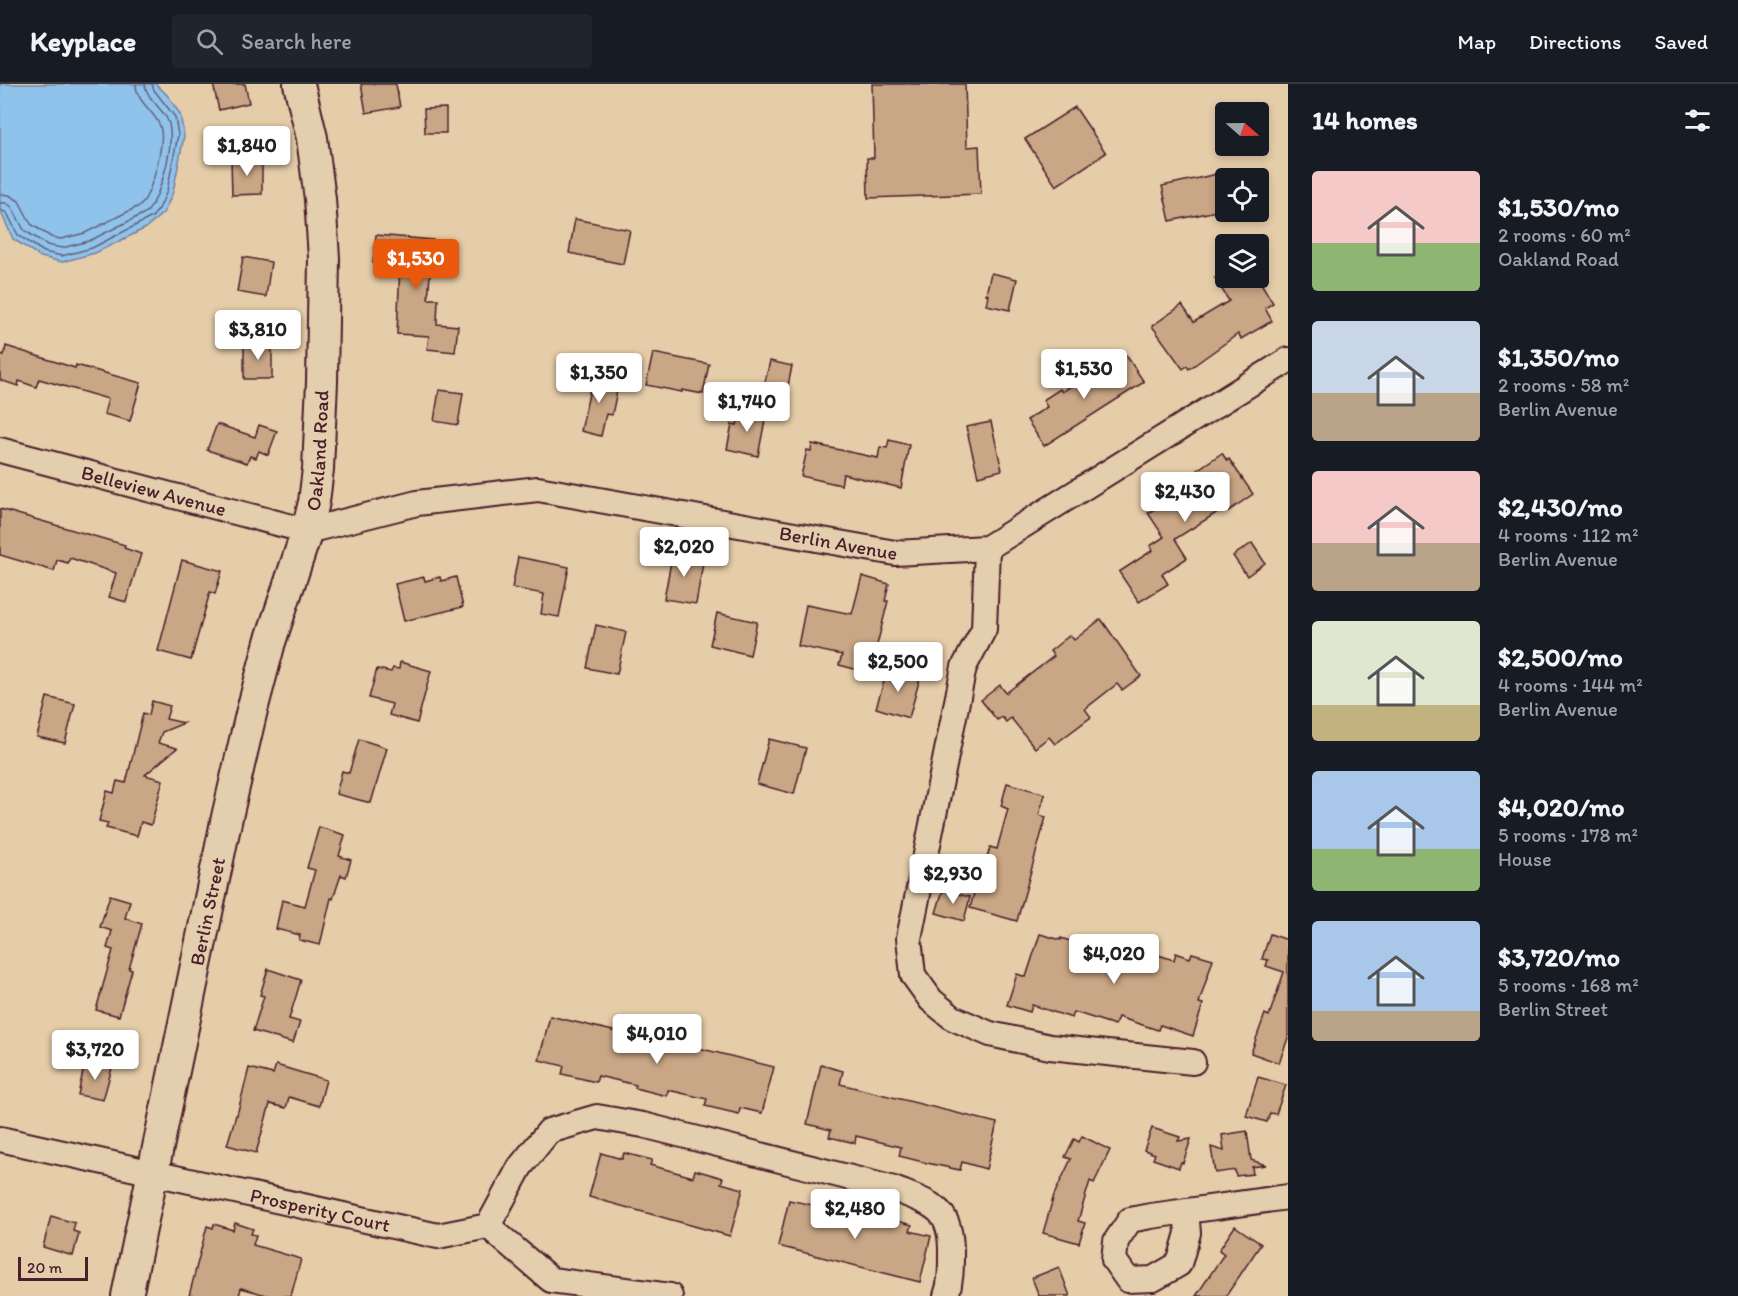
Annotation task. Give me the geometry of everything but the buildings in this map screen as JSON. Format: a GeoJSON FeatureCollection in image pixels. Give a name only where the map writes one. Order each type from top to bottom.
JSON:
{"type":"FeatureCollection","features":[{"type":"Feature","properties":{"kind":"main road","name":"Oakland Road"},"geometry":{"type":"LineString","coordinates":[[298,84],[312,138],[320,199],[324,258],[318,469],[314,502],[307,531]]}},
{"type":"Feature","properties":{"kind":"main road","name":"Berlin Street"},"geometry":{"type":"LineString","coordinates":[[127,1296],[227,817],[251,714],[270,642],[307,531]]}},
{"type":"Feature","properties":{"kind":"street","name":"Berlin Avenue"},"geometry":{"type":"LineString","coordinates":[[307,531],[417,503],[538,489],[896,553],[987,548],[1288,360]]}},
{"type":"Feature","properties":{"kind":"street","name":"Belleview Avenue"},"geometry":{"type":"LineString","coordinates":[[0,450],[307,531]]}},
{"type":"Feature","properties":{"kind":"street"},"geometry":{"type":"LineString","coordinates":[[987,548],[984,629],[964,667],[909,938],[913,975],[931,1000],[953,1018],[990,1034],[1050,1047],[1193,1062]]}},
{"type":"Feature","properties":{"kind":"street"},"geometry":{"type":"LineString","coordinates":[[670,1296],[551,1280],[488,1226],[520,1167],[549,1131],[597,1117],[643,1125],[894,1189],[931,1204],[948,1221],[951,1283],[946,1296]]}},
{"type":"Feature","properties":{"kind":"street","name":"Prosperity Court"},"geometry":{"type":"LineString","coordinates":[[0,1139],[438,1236],[488,1226]]}},
{"type":"Feature","properties":{"kind":"street"},"geometry":{"type":"LineString","coordinates":[[1186,1211],[1288,1197]]}},
{"type":"Feature","properties":{"kind":"water"},"geometry":{"type":"Polygon","coordinates":[[[0,84],[156,84],[168,96],[180,114],[184,136],[173,192],[164,212],[146,228],[95,253],[62,262],[41,257],[13,239],[0,210],[0,84]]]}}]}
